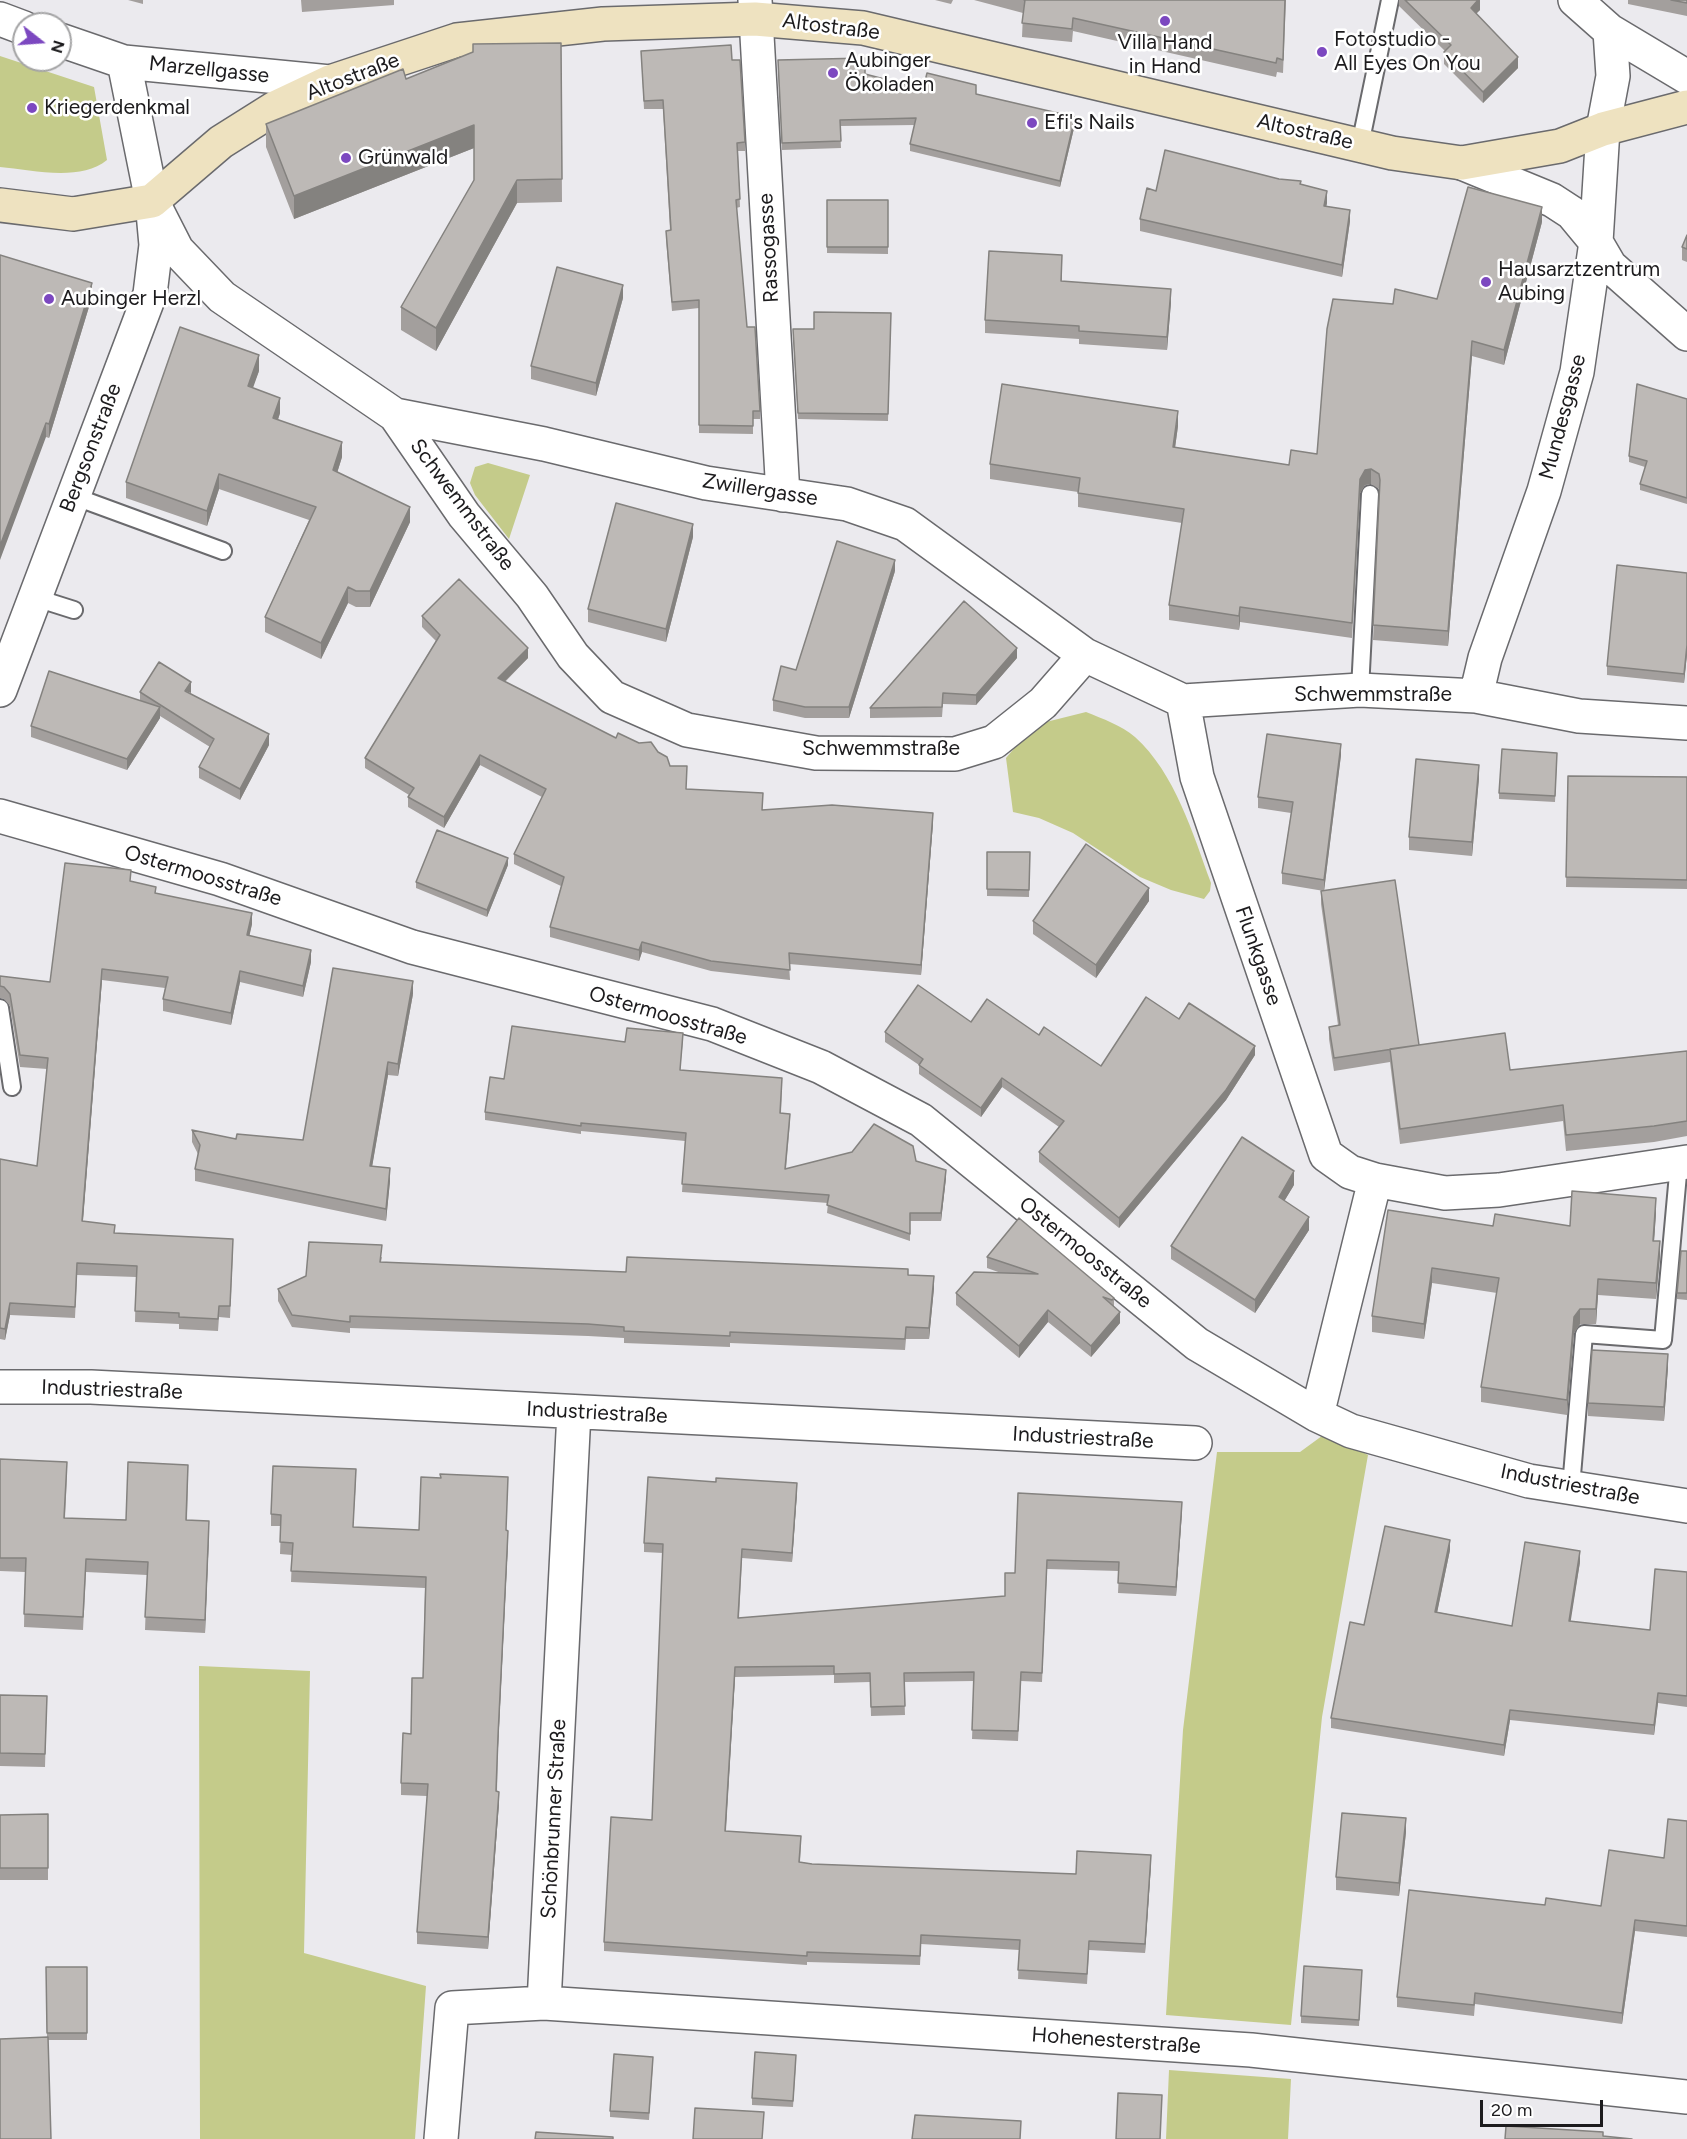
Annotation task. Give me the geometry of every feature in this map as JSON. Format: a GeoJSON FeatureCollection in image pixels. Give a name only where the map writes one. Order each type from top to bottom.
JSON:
{"type":"FeatureCollection","features":[{"type":"Feature","properties":{"kind":"main road","name":"Altostraße"},"geometry":{"type":"LineString","coordinates":[[152,201],[221,142],[275,108],[330,82],[457,40],[755,9],[863,28],[1360,145],[1462,163],[1539,151],[1604,129],[1687,107]]}},
{"type":"Feature","properties":{"kind":"main road"},"geometry":{"type":"LineString","coordinates":[[0,205],[73,214],[152,201]]}},
{"type":"Feature","properties":{"kind":"street"},"geometry":{"type":"LineString","coordinates":[[1575,0],[1610,31],[1687,76]]}},
{"type":"Feature","properties":{"kind":"street","name":"Rassogasse"},"geometry":{"type":"LineString","coordinates":[[755,9],[783,495]]}},
{"type":"Feature","properties":{"kind":"street","name":"Mundesgasse"},"geometry":{"type":"LineString","coordinates":[[1476,696],[1485,658],[1544,491],[1577,372],[1596,242],[1604,129],[1613,76],[1610,31]]}},
{"type":"Feature","properties":{"kind":"street","name":"Marzellgasse"},"geometry":{"type":"LineString","coordinates":[[72,44],[124,62],[330,82]]}},
{"type":"Feature","properties":{"kind":"street","name":"Marzellgasse"},"geometry":{"type":"LineString","coordinates":[[124,62],[152,201]]}},
{"type":"Feature","properties":{"kind":"street"},"geometry":{"type":"LineString","coordinates":[[1462,163],[1552,200],[1572,213],[1596,242],[1610,266],[1687,334]]}},
{"type":"Feature","properties":{"kind":"street","name":"Schwemmstraße"},"geometry":{"type":"LineString","coordinates":[[152,201],[177,250],[222,297],[395,415],[464,515],[532,596],[573,656],[612,698],[687,730],[816,753],[955,754],[994,742],[1043,703],[1085,655],[1183,701],[1360,690],[1476,696],[1579,716],[1687,723]]}},
{"type":"Feature","properties":{"kind":"street","name":"Bergsonstraße"},"geometry":{"type":"LineString","coordinates":[[0,690],[33,597],[74,496],[150,294],[156,245],[152,201]]}},
{"type":"Feature","properties":{"kind":"street","name":"Zwillergasse"},"geometry":{"type":"LineString","coordinates":[[395,415],[544,444],[706,483],[847,504],[906,524],[1085,655]]}},
{"type":"Feature","properties":{"kind":"street","name":"Flunkgasse"},"geometry":{"type":"LineString","coordinates":[[1183,701],[1197,777],[1326,1155],[1350,1172],[1375,1180],[1445,1193],[1488,1191],[1683,1163]]}},
{"type":"Feature","properties":{"kind":"street","name":"Ostermoosstraße"},"geometry":{"type":"LineString","coordinates":[[0,816],[220,879],[412,947],[712,1024],[821,1067],[921,1120],[1197,1344],[1317,1415]]}},
{"type":"Feature","properties":{"kind":"street"},"geometry":{"type":"LineString","coordinates":[[1317,1415],[1375,1180]]}},
{"type":"Feature","properties":{"kind":"street","name":"Industriestraße"},"geometry":{"type":"LineString","coordinates":[[0,1387],[91,1387],[1195,1443]]}},
{"type":"Feature","properties":{"kind":"street","name":"Schönbrunner Straße"},"geometry":{"type":"LineString","coordinates":[[544,2003],[574,1412]]}},
{"type":"Feature","properties":{"kind":"street","name":"Industriestraße"},"geometry":{"type":"LineString","coordinates":[[1317,1415],[1351,1431],[1528,1481],[1687,1506]]}},
{"type":"Feature","properties":{"kind":"street"},"geometry":{"type":"LineString","coordinates":[[441,2139],[452,2008],[544,2003]]}},
{"type":"Feature","properties":{"kind":"street","name":"Hohenesterstraße"},"geometry":{"type":"LineString","coordinates":[[544,2003],[1251,2050],[1687,2097]]}},
{"type":"Feature","properties":{"kind":"lane"},"geometry":{"type":"LineString","coordinates":[[1360,145],[1390,0]]}},
{"type":"Feature","properties":{"kind":"lane"},"geometry":{"type":"LineString","coordinates":[[1360,690],[1370,494]]}},
{"type":"Feature","properties":{"kind":"lane"},"geometry":{"type":"LineString","coordinates":[[74,496],[223,551]]}},
{"type":"Feature","properties":{"kind":"lane"},"geometry":{"type":"LineString","coordinates":[[33,597],[74,609]]}},
{"type":"Feature","properties":{"kind":"lane"},"geometry":{"type":"LineString","coordinates":[[0,1008],[12,1087]]}},
{"type":"Feature","properties":{"kind":"lane"},"geometry":{"type":"LineString","coordinates":[[1571,1487],[1584,1334],[1663,1340],[1683,1163]]}},
{"type":"Feature","properties":{"kind":"green space"},"geometry":{"type":"Polygon","coordinates":[[[0,56],[12,60],[12,72],[49,72],[94,87],[107,160],[96,167],[70,173],[0,167],[0,56]]]}},
{"type":"Feature","properties":{"kind":"green space"},"geometry":{"type":"Polygon","coordinates":[[[488,463],[530,475],[509,539],[475,495],[470,483],[475,467],[488,463]]]}},
{"type":"Feature","properties":{"kind":"green space"},"geometry":{"type":"Polygon","coordinates":[[[1086,712],[1130,733],[1161,768],[1190,825],[1211,883],[1210,891],[1204,899],[1171,890],[1140,877],[1073,833],[1039,818],[1013,812],[1006,758],[1034,725],[1086,712]]]}},
{"type":"Feature","properties":{"kind":"green space"},"geometry":{"type":"Polygon","coordinates":[[[1326,1433],[1368,1455],[1322,1717],[1291,2025],[1166,2015],[1183,1730],[1217,1452],[1300,1452],[1326,1433]]]}},
{"type":"Feature","properties":{"kind":"green space"},"geometry":{"type":"Polygon","coordinates":[[[199,1666],[310,1671],[304,1953],[426,1986],[415,2139],[200,2139],[199,1666]]]}},
{"type":"Feature","properties":{"kind":"green space"},"geometry":{"type":"Polygon","coordinates":[[[1169,2070],[1291,2079],[1288,2139],[1166,2139],[1169,2070]]]}},
{"type":"Feature","properties":{"kind":"building"},"geometry":{"type":"Polygon","coordinates":[[[1025,0],[1285,0],[1283,60],[1277,58],[1276,63],[1073,18],[1072,29],[1022,23],[1025,0]]]}},
{"type":"Feature","properties":{"kind":"building"},"geometry":{"type":"Polygon","coordinates":[[[1405,0],[1478,0],[1471,8],[1518,57],[1483,92],[1444,52],[1451,45],[1405,0]]]}},
{"type":"Feature","properties":{"kind":"building"},"geometry":{"type":"Polygon","coordinates":[[[1671,0],[1687,0],[1687,3],[1671,0]]]}},
{"type":"Feature","properties":{"kind":"building"},"geometry":{"type":"Polygon","coordinates":[[[561,43],[562,179],[517,180],[436,328],[401,307],[474,180],[474,125],[294,196],[266,124],[403,69],[406,79],[473,52],[473,44],[561,43]]]}},
{"type":"Feature","properties":{"kind":"building"},"geometry":{"type":"Polygon","coordinates":[[[731,45],[732,60],[740,60],[745,142],[737,143],[740,199],[736,200],[747,327],[755,327],[760,411],[753,411],[753,426],[699,425],[699,300],[672,302],[666,231],[671,230],[663,100],[644,101],[641,51],[731,45]]]}},
{"type":"Feature","properties":{"kind":"building"},"geometry":{"type":"Polygon","coordinates":[[[865,58],[865,74],[923,89],[927,73],[976,85],[976,94],[1075,117],[1060,181],[910,144],[916,118],[840,120],[841,141],[782,143],[778,60],[865,58]]]}},
{"type":"Feature","properties":{"kind":"building"},"geometry":{"type":"Polygon","coordinates":[[[1165,150],[1279,179],[1301,181],[1300,184],[1327,191],[1324,206],[1350,210],[1342,265],[1140,219],[1147,188],[1156,191],[1165,150]]]}},
{"type":"Feature","properties":{"kind":"building"},"geometry":{"type":"Polygon","coordinates":[[[1468,187],[1542,207],[1504,350],[1472,341],[1448,631],[1373,625],[1380,480],[1379,474],[1371,469],[1365,470],[1360,479],[1352,623],[1240,607],[1239,616],[1169,605],[1184,509],[1078,493],[1080,478],[990,464],[1002,384],[1178,411],[1173,447],[1289,465],[1291,450],[1317,454],[1327,329],[1333,299],[1393,304],[1395,289],[1437,299],[1468,187]]]}},
{"type":"Feature","properties":{"kind":"building"},"geometry":{"type":"Polygon","coordinates":[[[827,200],[888,200],[888,247],[827,247],[827,200]]]}},
{"type":"Feature","properties":{"kind":"building"},"geometry":{"type":"Polygon","coordinates":[[[1687,235],[1687,249],[1682,247],[1687,235]]]}},
{"type":"Feature","properties":{"kind":"building"},"geometry":{"type":"Polygon","coordinates":[[[989,251],[1062,255],[1061,281],[1171,289],[1167,337],[1079,331],[1079,326],[985,320],[989,251]]]}},
{"type":"Feature","properties":{"kind":"building"},"geometry":{"type":"Polygon","coordinates":[[[0,255],[92,283],[49,424],[46,423],[0,546],[0,255]]]}},
{"type":"Feature","properties":{"kind":"building"},"geometry":{"type":"Polygon","coordinates":[[[557,267],[623,285],[596,383],[531,366],[557,267]]]}},
{"type":"Feature","properties":{"kind":"building"},"geometry":{"type":"Polygon","coordinates":[[[814,312],[891,313],[888,414],[798,413],[793,329],[814,329],[814,312]]]}},
{"type":"Feature","properties":{"kind":"building"},"geometry":{"type":"Polygon","coordinates":[[[180,327],[259,355],[248,386],[280,398],[273,418],[342,442],[333,470],[410,507],[370,591],[356,591],[348,587],[321,643],[265,617],[316,507],[219,474],[207,511],[126,482],[180,327]]]}},
{"type":"Feature","properties":{"kind":"building"},"geometry":{"type":"Polygon","coordinates":[[[1637,384],[1687,399],[1687,498],[1640,484],[1647,461],[1629,456],[1637,384]]]}},
{"type":"Feature","properties":{"kind":"building"},"geometry":{"type":"Polygon","coordinates":[[[616,503],[693,524],[666,629],[588,609],[616,503]]]}},
{"type":"Feature","properties":{"kind":"building"},"geometry":{"type":"Polygon","coordinates":[[[837,541],[895,560],[849,707],[805,707],[773,700],[781,666],[796,670],[837,541]]]}},
{"type":"Feature","properties":{"kind":"building"},"geometry":{"type":"Polygon","coordinates":[[[1617,565],[1687,573],[1687,645],[1684,674],[1607,666],[1617,565]]]}},
{"type":"Feature","properties":{"kind":"building"},"geometry":{"type":"Polygon","coordinates":[[[459,579],[528,648],[498,678],[616,738],[618,733],[639,743],[651,742],[658,752],[667,757],[670,766],[687,766],[686,789],[763,793],[762,810],[832,805],[933,813],[921,965],[789,953],[790,970],[711,961],[642,942],[639,950],[550,927],[564,877],[514,854],[546,789],[480,755],[444,817],[408,797],[414,788],[365,758],[440,635],[422,616],[459,579]]]}},
{"type":"Feature","properties":{"kind":"building"},"geometry":{"type":"Polygon","coordinates":[[[964,601],[1017,648],[976,695],[943,693],[942,707],[870,708],[964,601]]]}},
{"type":"Feature","properties":{"kind":"building"},"geometry":{"type":"Polygon","coordinates":[[[159,662],[191,682],[185,691],[269,734],[240,789],[199,767],[214,739],[140,692],[159,662]]]}},
{"type":"Feature","properties":{"kind":"building"},"geometry":{"type":"Polygon","coordinates":[[[49,671],[160,707],[127,759],[31,726],[49,671]]]}},
{"type":"Feature","properties":{"kind":"building"},"geometry":{"type":"Polygon","coordinates":[[[1267,734],[1341,744],[1324,880],[1282,873],[1293,802],[1258,797],[1267,734]]]}},
{"type":"Feature","properties":{"kind":"building"},"geometry":{"type":"Polygon","coordinates":[[[1502,749],[1557,753],[1555,796],[1499,793],[1502,749]]]}},
{"type":"Feature","properties":{"kind":"building"},"geometry":{"type":"Polygon","coordinates":[[[1416,759],[1479,765],[1472,842],[1409,837],[1416,759]]]}},
{"type":"Feature","properties":{"kind":"building"},"geometry":{"type":"Polygon","coordinates":[[[1568,776],[1687,777],[1687,880],[1566,877],[1568,776]]]}},
{"type":"Feature","properties":{"kind":"building"},"geometry":{"type":"Polygon","coordinates":[[[437,830],[508,858],[487,910],[416,882],[437,830]]]}},
{"type":"Feature","properties":{"kind":"building"},"geometry":{"type":"Polygon","coordinates":[[[1086,844],[1149,888],[1096,965],[1033,921],[1086,844]]]}},
{"type":"Feature","properties":{"kind":"building"},"geometry":{"type":"Polygon","coordinates":[[[987,852],[1030,852],[1029,890],[987,889],[987,852]]]}},
{"type":"Feature","properties":{"kind":"building"},"geometry":{"type":"Polygon","coordinates":[[[65,863],[131,870],[130,881],[156,887],[155,893],[252,913],[247,935],[311,950],[303,986],[240,971],[231,1013],[163,999],[168,977],[102,969],[82,1221],[115,1225],[114,1233],[233,1239],[230,1306],[219,1306],[218,1319],[179,1317],[179,1313],[135,1311],[137,1266],[77,1263],[75,1307],[10,1303],[5,1329],[0,1328],[0,1159],[37,1166],[48,1058],[20,1055],[10,994],[0,986],[0,976],[50,982],[65,863]]]}},
{"type":"Feature","properties":{"kind":"building"},"geometry":{"type":"Polygon","coordinates":[[[1395,880],[1419,1045],[1334,1058],[1329,1027],[1340,1025],[1321,891],[1395,880]]]}},
{"type":"Feature","properties":{"kind":"building"},"geometry":{"type":"Polygon","coordinates":[[[333,968],[413,981],[398,1064],[388,1062],[370,1166],[390,1168],[386,1209],[195,1169],[200,1145],[192,1130],[236,1139],[237,1134],[303,1140],[333,968]]]}},
{"type":"Feature","properties":{"kind":"building"},"geometry":{"type":"Polygon","coordinates":[[[918,985],[971,1022],[987,999],[1039,1035],[1044,1027],[1101,1066],[1146,997],[1179,1019],[1189,1003],[1255,1046],[1226,1090],[1119,1218],[1039,1152],[1064,1121],[1002,1078],[981,1108],[919,1065],[923,1059],[885,1032],[918,985]]]}},
{"type":"Feature","properties":{"kind":"building"},"geometry":{"type":"Polygon","coordinates":[[[512,1026],[625,1042],[627,1028],[683,1033],[680,1070],[782,1078],[780,1113],[790,1114],[785,1169],[852,1152],[874,1124],[913,1146],[916,1161],[946,1170],[941,1213],[910,1213],[910,1234],[827,1205],[829,1195],[682,1184],[686,1133],[581,1123],[581,1126],[485,1112],[490,1077],[504,1079],[512,1026]]]}},
{"type":"Feature","properties":{"kind":"building"},"geometry":{"type":"Polygon","coordinates":[[[1505,1033],[1510,1070],[1687,1051],[1687,1121],[1566,1135],[1563,1105],[1400,1129],[1390,1049],[1505,1033]]]}},
{"type":"Feature","properties":{"kind":"building"},"geometry":{"type":"Polygon","coordinates":[[[1242,1137],[1294,1171],[1279,1197],[1309,1217],[1255,1300],[1171,1246],[1242,1137]]]}},
{"type":"Feature","properties":{"kind":"building"},"geometry":{"type":"Polygon","coordinates":[[[1572,1191],[1656,1198],[1653,1241],[1660,1241],[1656,1283],[1598,1279],[1596,1309],[1580,1309],[1574,1317],[1567,1400],[1481,1387],[1499,1278],[1432,1268],[1424,1324],[1372,1316],[1388,1210],[1493,1226],[1495,1214],[1570,1226],[1572,1191]]]}},
{"type":"Feature","properties":{"kind":"building"},"geometry":{"type":"Polygon","coordinates":[[[1019,1218],[1114,1298],[1112,1300],[1103,1297],[1120,1312],[1091,1346],[1048,1310],[1019,1346],[956,1293],[974,1272],[1038,1274],[987,1257],[1019,1218]]]}},
{"type":"Feature","properties":{"kind":"building"},"geometry":{"type":"Polygon","coordinates":[[[309,1242],[382,1245],[380,1262],[626,1272],[627,1257],[908,1269],[908,1275],[934,1276],[929,1328],[906,1327],[905,1339],[730,1332],[730,1336],[624,1331],[624,1327],[588,1324],[350,1316],[350,1322],[292,1315],[278,1289],[306,1276],[309,1242]]]}},
{"type":"Feature","properties":{"kind":"building"},"geometry":{"type":"Polygon","coordinates":[[[1681,1251],[1687,1251],[1687,1293],[1677,1293],[1681,1251]]]}},
{"type":"Feature","properties":{"kind":"building"},"geometry":{"type":"Polygon","coordinates":[[[1592,1350],[1668,1354],[1664,1407],[1588,1403],[1592,1350]]]}},
{"type":"Feature","properties":{"kind":"building"},"geometry":{"type":"Polygon","coordinates":[[[0,1459],[67,1462],[64,1518],[126,1520],[128,1462],[188,1465],[186,1520],[209,1521],[205,1620],[145,1617],[148,1562],[86,1559],[83,1617],[24,1614],[26,1558],[0,1558],[0,1459]]]}},
{"type":"Feature","properties":{"kind":"building"},"geometry":{"type":"Polygon","coordinates":[[[273,1466],[356,1469],[353,1527],[419,1530],[421,1477],[441,1478],[440,1474],[508,1477],[506,1530],[508,1531],[496,1791],[499,1792],[488,1937],[417,1932],[428,1784],[401,1783],[403,1733],[411,1734],[412,1678],[423,1678],[426,1577],[291,1571],[293,1543],[280,1542],[281,1515],[271,1514],[273,1466]]]}},
{"type":"Feature","properties":{"kind":"building"},"geometry":{"type":"Polygon","coordinates":[[[648,1477],[716,1482],[716,1478],[797,1483],[792,1553],[742,1549],[738,1618],[1005,1596],[1005,1573],[1015,1573],[1018,1493],[1182,1502],[1176,1587],[1118,1583],[1119,1562],[1047,1560],[1042,1673],[1021,1672],[1018,1731],[972,1730],[974,1672],[904,1673],[905,1706],[871,1707],[870,1673],[834,1674],[834,1666],[735,1667],[725,1831],[801,1836],[799,1862],[812,1864],[1076,1874],[1077,1851],[1151,1855],[1145,1944],[1089,1941],[1087,1974],[1018,1970],[1020,1940],[921,1935],[920,1956],[807,1952],[807,1956],[604,1942],[611,1817],[652,1820],[663,1544],[644,1543],[648,1477]]]}},
{"type":"Feature","properties":{"kind":"building"},"geometry":{"type":"Polygon","coordinates":[[[1385,1526],[1450,1540],[1435,1612],[1512,1626],[1525,1542],[1580,1551],[1569,1621],[1650,1630],[1655,1569],[1687,1572],[1687,1696],[1658,1693],[1654,1725],[1510,1710],[1504,1745],[1331,1718],[1350,1622],[1364,1625],[1385,1526]]]}},
{"type":"Feature","properties":{"kind":"building"},"geometry":{"type":"Polygon","coordinates":[[[0,1695],[47,1696],[45,1754],[0,1753],[0,1695]]]}},
{"type":"Feature","properties":{"kind":"building"},"geometry":{"type":"Polygon","coordinates":[[[1342,1813],[1406,1818],[1399,1883],[1336,1877],[1342,1813]]]}},
{"type":"Feature","properties":{"kind":"building"},"geometry":{"type":"Polygon","coordinates":[[[48,1814],[48,1868],[0,1868],[0,1815],[48,1814]]]}},
{"type":"Feature","properties":{"kind":"building"},"geometry":{"type":"Polygon","coordinates":[[[1668,1819],[1687,1821],[1687,1926],[1635,1920],[1622,2013],[1475,1993],[1474,2005],[1397,1997],[1409,1890],[1545,1905],[1546,1898],[1601,1906],[1609,1850],[1664,1858],[1668,1819]]]}},
{"type":"Feature","properties":{"kind":"building"},"geometry":{"type":"Polygon","coordinates":[[[1304,1966],[1362,1970],[1359,2020],[1301,2016],[1304,1966]]]}},
{"type":"Feature","properties":{"kind":"building"},"geometry":{"type":"Polygon","coordinates":[[[46,1967],[87,1967],[87,2033],[47,2033],[46,1967]]]}},
{"type":"Feature","properties":{"kind":"building"},"geometry":{"type":"Polygon","coordinates":[[[48,2037],[51,2139],[0,2139],[0,2039],[48,2037]]]}},
{"type":"Feature","properties":{"kind":"building"},"geometry":{"type":"Polygon","coordinates":[[[755,2052],[796,2055],[793,2101],[752,2098],[755,2052]]]}},
{"type":"Feature","properties":{"kind":"building"},"geometry":{"type":"Polygon","coordinates":[[[614,2054],[653,2057],[649,2113],[610,2111],[614,2054]]]}},
{"type":"Feature","properties":{"kind":"building"},"geometry":{"type":"Polygon","coordinates":[[[1118,2093],[1162,2095],[1160,2139],[1116,2139],[1118,2093]]]}},
{"type":"Feature","properties":{"kind":"building"},"geometry":{"type":"Polygon","coordinates":[[[695,2108],[764,2112],[762,2139],[693,2139],[695,2108]]]}},
{"type":"Feature","properties":{"kind":"building"},"geometry":{"type":"Polygon","coordinates":[[[915,2115],[1021,2121],[1020,2139],[912,2139],[915,2115]]]}},
{"type":"Feature","properties":{"kind":"building"},"geometry":{"type":"Polygon","coordinates":[[[1506,2126],[1603,2132],[1603,2136],[1632,2139],[1505,2139],[1506,2126]]]}},
{"type":"Feature","properties":{"kind":"building"},"geometry":{"type":"Polygon","coordinates":[[[536,2132],[613,2137],[613,2139],[535,2139],[536,2132]]]}},
{"type":"Feature","properties":{"kind":"place","name":"Villa Hand in Hand"},"geometry":{"type":"Point","coordinates":[1165,21]}},
{"type":"Feature","properties":{"kind":"place","name":"Fotostudio - All Eyes On You"},"geometry":{"type":"Point","coordinates":[1322,52]}},
{"type":"Feature","properties":{"kind":"place","name":"Aubinger Ökoladen"},"geometry":{"type":"Point","coordinates":[833,73]}},
{"type":"Feature","properties":{"kind":"place","name":"Kriegerdenkmal"},"geometry":{"type":"Point","coordinates":[32,108]}},
{"type":"Feature","properties":{"kind":"place","name":"Efi's Nails"},"geometry":{"type":"Point","coordinates":[1032,123]}},
{"type":"Feature","properties":{"kind":"place","name":"Grünwald"},"geometry":{"type":"Point","coordinates":[346,158]}},
{"type":"Feature","properties":{"kind":"place","name":"Hausarztzentrum Aubing"},"geometry":{"type":"Point","coordinates":[1486,282]}},
{"type":"Feature","properties":{"kind":"place","name":"Aubinger Herzl"},"geometry":{"type":"Point","coordinates":[49,299]}}]}
